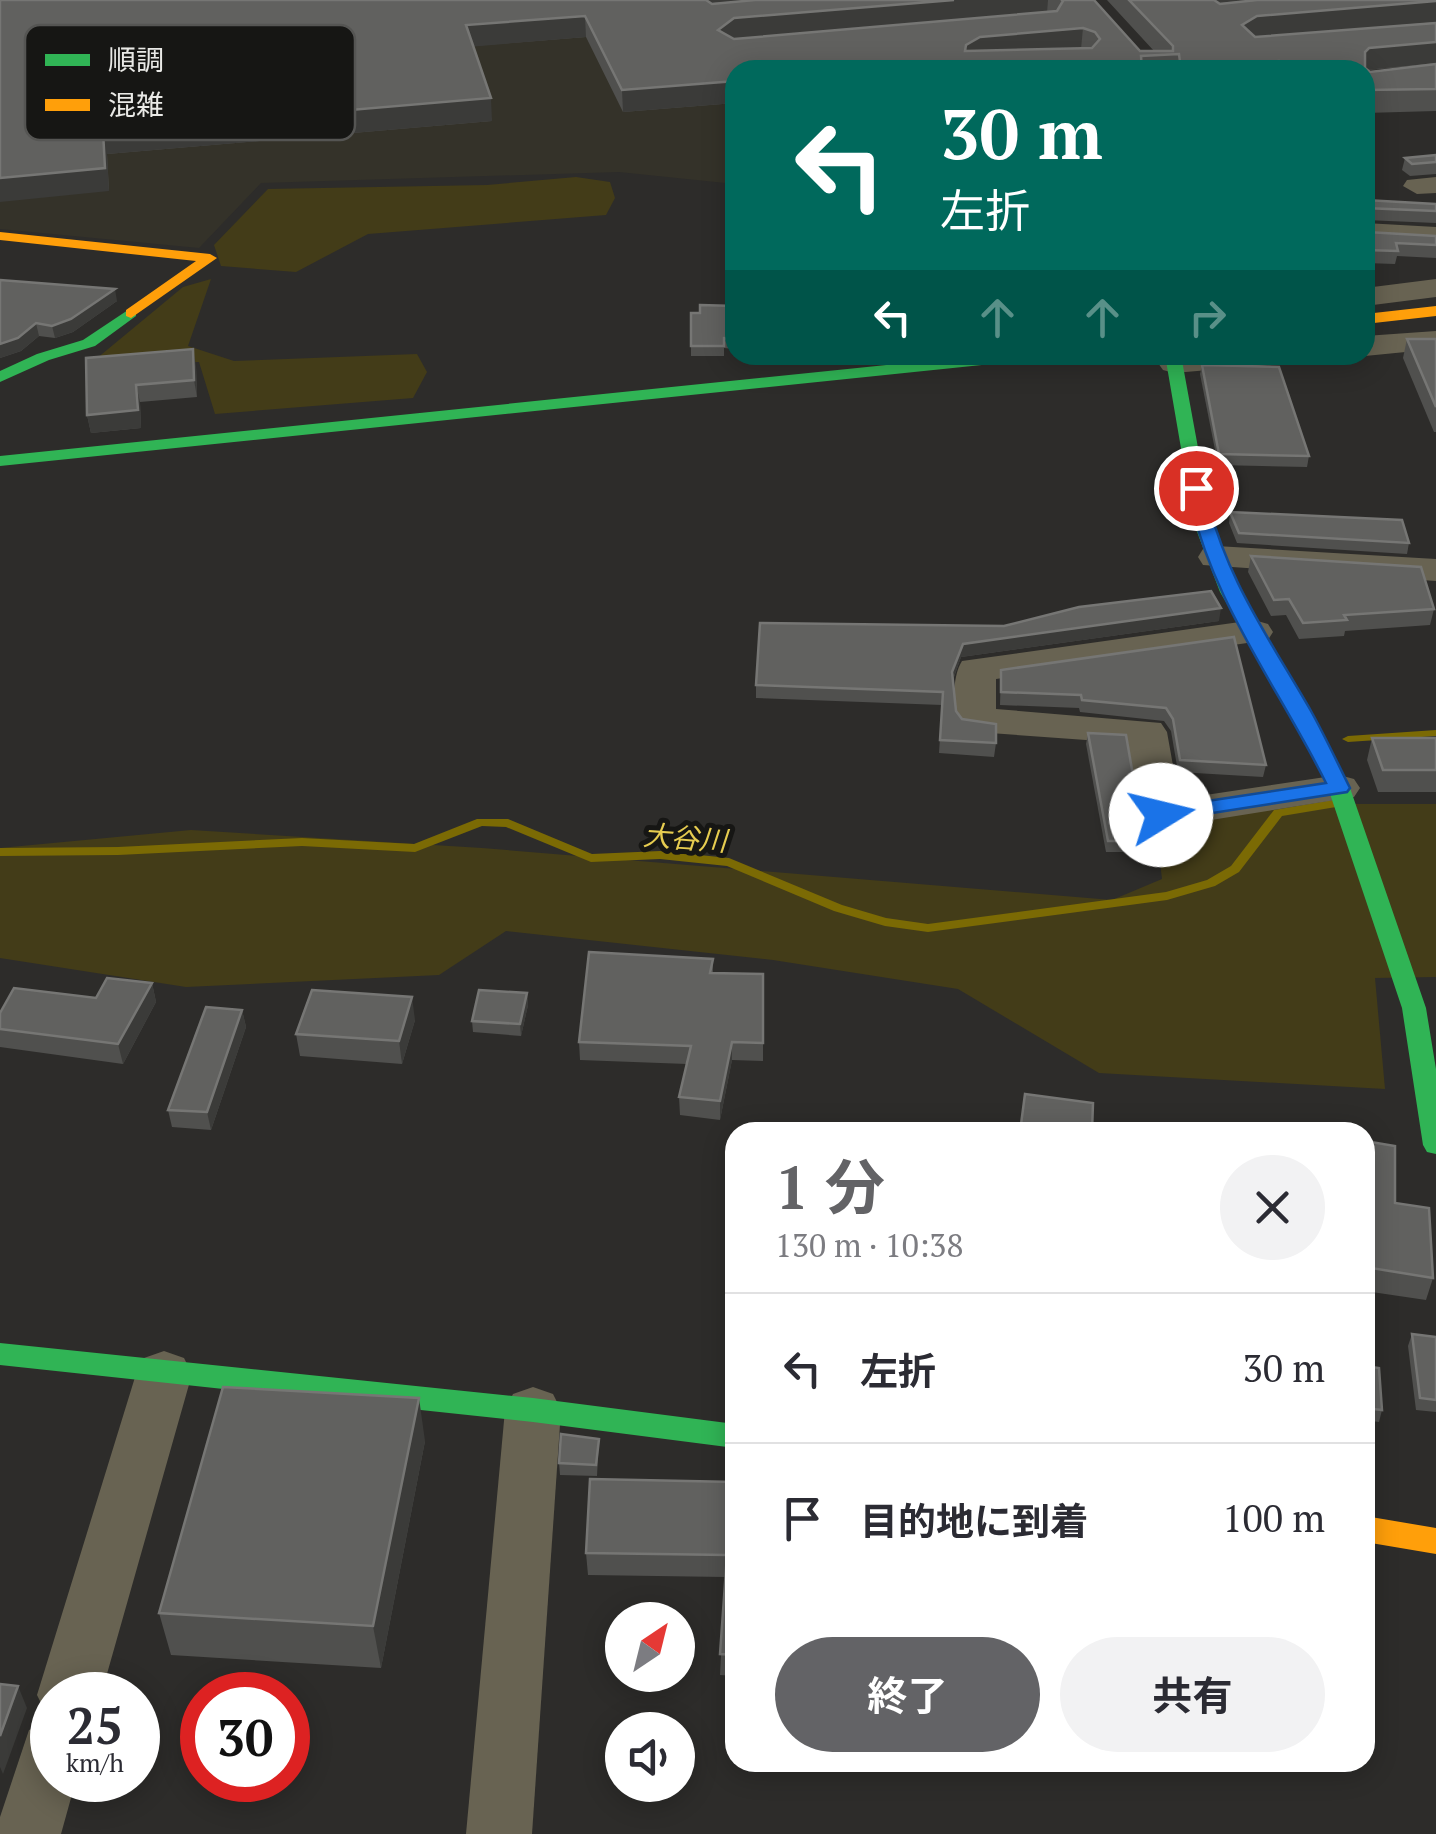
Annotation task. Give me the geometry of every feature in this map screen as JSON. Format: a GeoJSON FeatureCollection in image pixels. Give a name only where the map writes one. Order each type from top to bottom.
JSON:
{"type":"FeatureCollection","features":[{"type":"Feature","properties":{"kind":"street"},"geometry":{"type":"LineString","coordinates":[[1375,233],[1436,236]]}},
{"type":"Feature","properties":{"kind":"street"},"geometry":{"type":"LineString","coordinates":[[0,236],[210,258],[89,343],[0,377]]}},
{"type":"Feature","properties":{"kind":"street"},"geometry":{"type":"LineString","coordinates":[[1375,295],[1436,288]]}},
{"type":"Feature","properties":{"kind":"street"},"geometry":{"type":"LineString","coordinates":[[1375,318],[1436,311]]}},
{"type":"Feature","properties":{"kind":"street"},"geometry":{"type":"LineString","coordinates":[[1375,345],[1436,340]]}},
{"type":"Feature","properties":{"kind":"street"},"geometry":{"type":"LineString","coordinates":[[0,461],[934,365]]}},
{"type":"Feature","properties":{"kind":"street"},"geometry":{"type":"LineString","coordinates":[[1175,365],[1203,524],[1230,592],[1315,737],[1339,788],[1414,1008],[1436,1145]]}},
{"type":"Feature","properties":{"kind":"street"},"geometry":{"type":"LineString","coordinates":[[1216,557],[1436,570]]}},
{"type":"Feature","properties":{"kind":"street"},"geometry":{"type":"LineString","coordinates":[[1254,632],[1169,641],[1075,660],[976,669],[976,720],[1147,732],[1161,815],[1339,788]]}},
{"type":"Feature","properties":{"kind":"street"},"geometry":{"type":"LineString","coordinates":[[0,1354],[532,1410],[725,1435]]}},
{"type":"Feature","properties":{"kind":"street"},"geometry":{"type":"LineString","coordinates":[[76,1672],[164,1374]]}},
{"type":"Feature","properties":{"kind":"street"},"geometry":{"type":"LineString","coordinates":[[498,1834],[532,1410]]}},
{"type":"Feature","properties":{"kind":"street"},"geometry":{"type":"LineString","coordinates":[[1375,1531],[1436,1542]]}},
{"type":"Feature","properties":{"kind":"street"},"geometry":{"type":"LineString","coordinates":[[28,1834],[37,1802]]}},
{"type":"Feature","properties":{"kind":"shaded area"},"geometry":{"type":"Polygon","coordinates":[[[0,0],[688,0],[725,61],[725,183],[619,172],[261,183],[199,248],[0,229],[0,0]]]}},
{"type":"Feature","properties":{"kind":"shaded area"},"geometry":{"type":"Polygon","coordinates":[[[576,177],[610,182],[615,198],[606,215],[368,234],[296,272],[221,266],[214,245],[268,189],[487,185],[576,177]]]}},
{"type":"Feature","properties":{"kind":"shaded area"},"geometry":{"type":"Polygon","coordinates":[[[211,279],[188,346],[234,361],[417,354],[427,372],[413,398],[215,414],[199,362],[90,364],[183,287],[211,279]]]}},
{"type":"Feature","properties":{"kind":"shaded area"},"geometry":{"type":"Polygon","coordinates":[[[1282,804],[1436,804],[1436,977],[1375,978],[1385,1089],[1099,1073],[958,989],[773,960],[506,931],[439,975],[186,987],[0,958],[0,848],[191,830],[482,848],[1112,900],[1162,879],[1156,827],[1282,804]]]}},
{"type":"Feature","properties":{"kind":"building"},"geometry":{"type":"Polygon","coordinates":[[[0,0],[706,0],[712,4],[755,0],[954,0],[734,18],[718,30],[734,39],[1057,11],[1062,0],[1094,0],[1140,51],[1173,51],[1173,46],[1129,0],[1214,0],[1220,4],[1257,0],[1436,0],[1257,16],[1242,25],[1255,37],[1436,23],[1436,42],[1369,48],[1365,60],[1180,60],[1179,54],[1141,56],[1141,60],[725,60],[725,82],[622,90],[585,16],[466,25],[491,98],[355,110],[355,25],[25,25],[25,140],[103,140],[105,168],[0,178],[0,0]],[[1083,28],[980,37],[966,45],[965,51],[1092,48],[1100,39],[1095,32],[1083,28]]]}},
{"type":"Feature","properties":{"kind":"building"},"geometry":{"type":"Polygon","coordinates":[[[1436,64],[1436,89],[1375,90],[1375,71],[1436,64]]]}},
{"type":"Feature","properties":{"kind":"building"},"geometry":{"type":"Polygon","coordinates":[[[1436,155],[1436,162],[1412,164],[1405,158],[1436,155]]]}},
{"type":"Feature","properties":{"kind":"building"},"geometry":{"type":"Polygon","coordinates":[[[1375,201],[1436,204],[1436,211],[1375,208],[1375,201]]]}},
{"type":"Feature","properties":{"kind":"building"},"geometry":{"type":"Polygon","coordinates":[[[1375,232],[1436,236],[1436,245],[1396,243],[1398,251],[1375,250],[1375,232]]]}},
{"type":"Feature","properties":{"kind":"building"},"geometry":{"type":"Polygon","coordinates":[[[0,280],[115,289],[71,319],[52,326],[36,323],[18,338],[0,344],[0,280]]]}},
{"type":"Feature","properties":{"kind":"building"},"geometry":{"type":"Polygon","coordinates":[[[700,305],[725,306],[724,346],[691,346],[691,313],[700,313],[700,305]]]}},
{"type":"Feature","properties":{"kind":"building"},"geometry":{"type":"Polygon","coordinates":[[[1407,339],[1436,339],[1436,407],[1407,339]]]}},
{"type":"Feature","properties":{"kind":"building"},"geometry":{"type":"Polygon","coordinates":[[[193,349],[194,380],[136,385],[138,410],[87,415],[86,358],[193,349]]]}},
{"type":"Feature","properties":{"kind":"building"},"geometry":{"type":"Polygon","coordinates":[[[1202,365],[1279,367],[1309,456],[1219,454],[1202,365]]]}},
{"type":"Feature","properties":{"kind":"building"},"geometry":{"type":"Polygon","coordinates":[[[1230,512],[1402,520],[1409,543],[1239,533],[1230,512]]]}},
{"type":"Feature","properties":{"kind":"building"},"geometry":{"type":"Polygon","coordinates":[[[1251,556],[1421,567],[1434,609],[1344,615],[1347,620],[1303,623],[1289,599],[1274,600],[1251,556]]]}},
{"type":"Feature","properties":{"kind":"building"},"geometry":{"type":"Polygon","coordinates":[[[1211,591],[1221,608],[963,644],[952,672],[956,711],[962,719],[996,724],[996,743],[940,740],[943,692],[756,685],[760,623],[1004,626],[1079,607],[1211,591]]]}},
{"type":"Feature","properties":{"kind":"building"},"geometry":{"type":"Polygon","coordinates":[[[1234,637],[1266,765],[1180,760],[1173,719],[1166,708],[1082,700],[1081,695],[1001,692],[1001,670],[1234,637]]]}},
{"type":"Feature","properties":{"kind":"building"},"geometry":{"type":"Polygon","coordinates":[[[1088,733],[1126,735],[1138,804],[1148,817],[1151,841],[1108,841],[1088,733]]]}},
{"type":"Feature","properties":{"kind":"building"},"geometry":{"type":"Polygon","coordinates":[[[1372,738],[1436,738],[1436,770],[1383,770],[1372,738]]]}},
{"type":"Feature","properties":{"kind":"building"},"geometry":{"type":"Polygon","coordinates":[[[589,952],[713,959],[710,973],[763,974],[763,1043],[732,1042],[720,1101],[679,1097],[691,1046],[579,1042],[589,952]]]}},
{"type":"Feature","properties":{"kind":"building"},"geometry":{"type":"Polygon","coordinates":[[[107,978],[152,983],[118,1044],[0,1029],[0,1013],[14,988],[96,998],[107,978]]]}},
{"type":"Feature","properties":{"kind":"building"},"geometry":{"type":"Polygon","coordinates":[[[312,990],[412,997],[399,1041],[296,1034],[312,990]]]}},
{"type":"Feature","properties":{"kind":"building"},"geometry":{"type":"Polygon","coordinates":[[[479,990],[527,993],[520,1024],[472,1021],[479,990]]]}},
{"type":"Feature","properties":{"kind":"building"},"geometry":{"type":"Polygon","coordinates":[[[206,1007],[242,1010],[207,1112],[168,1110],[206,1007]]]}},
{"type":"Feature","properties":{"kind":"building"},"geometry":{"type":"Polygon","coordinates":[[[1025,1094],[1093,1103],[1092,1122],[1021,1122],[1025,1094]]]}},
{"type":"Feature","properties":{"kind":"building"},"geometry":{"type":"Polygon","coordinates":[[[1375,1143],[1395,1146],[1395,1203],[1429,1208],[1433,1278],[1375,1269],[1375,1143]]]}},
{"type":"Feature","properties":{"kind":"building"},"geometry":{"type":"Polygon","coordinates":[[[1412,1334],[1436,1337],[1436,1400],[1420,1398],[1412,1334]]]}},
{"type":"Feature","properties":{"kind":"building"},"geometry":{"type":"Polygon","coordinates":[[[1375,1367],[1379,1368],[1382,1410],[1375,1409],[1375,1367]]]}},
{"type":"Feature","properties":{"kind":"building"},"geometry":{"type":"Polygon","coordinates":[[[223,1387],[419,1398],[373,1626],[159,1613],[223,1387]]]}},
{"type":"Feature","properties":{"kind":"building"},"geometry":{"type":"Polygon","coordinates":[[[561,1434],[599,1439],[596,1465],[559,1463],[561,1434]]]}},
{"type":"Feature","properties":{"kind":"building"},"geometry":{"type":"Polygon","coordinates":[[[590,1479],[725,1482],[725,1555],[586,1553],[590,1479]]]}},
{"type":"Feature","properties":{"kind":"building"},"geometry":{"type":"Polygon","coordinates":[[[725,1583],[725,1654],[720,1654],[725,1583]]]}},
{"type":"Feature","properties":{"kind":"building"},"geometry":{"type":"Polygon","coordinates":[[[0,1684],[18,1686],[0,1736],[0,1684]]]}},
{"type":"Feature","properties":{"kind":"waterway","name":"大谷川"},"geometry":{"type":"LineString","coordinates":[[1348,739],[1436,733]]}},
{"type":"Feature","properties":{"kind":"waterway","name":"大谷川"},"geometry":{"type":"LineString","coordinates":[[0,852],[302,842],[415,848],[481,822],[508,823],[591,858],[660,855],[729,862],[838,908],[885,922],[928,928],[1167,896],[1211,883],[1235,869],[1278,813],[1332,804]]}},
{"type":"Feature","properties":{"kind":"traffic: fast"},"geometry":{"type":"LineString","coordinates":[[0,377],[43,357],[89,343],[131,313]]}},
{"type":"Feature","properties":{"kind":"traffic: fast"},"geometry":{"type":"LineString","coordinates":[[0,461],[934,365]]}},
{"type":"Feature","properties":{"kind":"traffic: fast"},"geometry":{"type":"LineString","coordinates":[[1175,365],[1203,524],[1229,592],[1315,737],[1339,788],[1414,1008],[1436,1145]]}},
{"type":"Feature","properties":{"kind":"traffic: fast"},"geometry":{"type":"LineString","coordinates":[[0,1354],[533,1410],[725,1435]]}},
{"type":"Feature","properties":{"kind":"traffic: slow"},"geometry":{"type":"LineString","coordinates":[[0,236],[210,258],[131,313]]}},
{"type":"Feature","properties":{"kind":"traffic: slow"},"geometry":{"type":"LineString","coordinates":[[1375,318],[1436,311]]}},
{"type":"Feature","properties":{"kind":"traffic: slow"},"geometry":{"type":"LineString","coordinates":[[1375,1531],[1436,1541]]}},
{"type":"Feature","properties":{"kind":"route"},"geometry":{"type":"LineString","coordinates":[[1161,815],[1339,788],[1302,713],[1230,592],[1203,524],[1196,488]]}}]}
